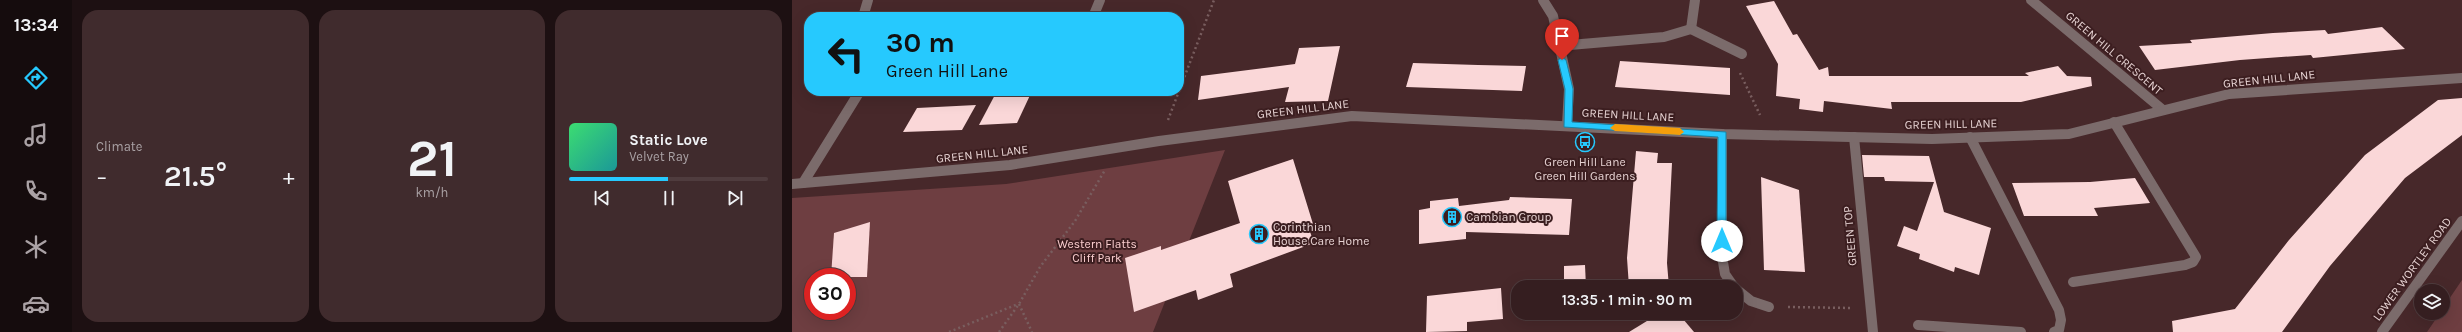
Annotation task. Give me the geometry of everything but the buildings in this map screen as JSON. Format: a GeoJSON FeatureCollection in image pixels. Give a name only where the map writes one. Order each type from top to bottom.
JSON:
{"type":"FeatureCollection","features":[{"type":"Feature","properties":{"kind":"street"},"geometry":{"type":"LineString","coordinates":[[864,12],[868,0]]}},
{"type":"Feature","properties":{"kind":"street"},"geometry":{"type":"LineString","coordinates":[[1095,12],[1100,0]]}},
{"type":"Feature","properties":{"kind":"street"},"geometry":{"type":"LineString","coordinates":[[1542,0],[1553,16],[1558,46],[1569,89],[1567,125]]}},
{"type":"Feature","properties":{"kind":"street"},"geometry":{"type":"LineString","coordinates":[[1691,29],[1695,0]]}},
{"type":"Feature","properties":{"kind":"street","name":"GREEN HILL CRESCENT"},"geometry":{"type":"LineString","coordinates":[[2031,0],[2163,110]]}},
{"type":"Feature","properties":{"kind":"street"},"geometry":{"type":"LineString","coordinates":[[1558,46],[1664,36],[1691,29],[1742,54]]}},
{"type":"Feature","properties":{"kind":"street","name":"GREEN HILL LANE"},"geometry":{"type":"LineString","coordinates":[[792,184],[1010,165],[1159,141],[1352,116],[1567,125],[1722,134],[1932,139],[2069,134],[2229,94],[2462,78]]}},
{"type":"Feature","properties":{"kind":"street"},"geometry":{"type":"LineString","coordinates":[[803,183],[857,96]]}},
{"type":"Feature","properties":{"kind":"street"},"geometry":{"type":"LineString","coordinates":[[2073,282],[2185,265],[2194,262],[2196,257],[2114,122]]}},
{"type":"Feature","properties":{"kind":"street"},"geometry":{"type":"LineString","coordinates":[[1722,134],[1722,256],[1725,274],[1729,280]]}},
{"type":"Feature","properties":{"kind":"street","name":"GREEN TOP"},"geometry":{"type":"LineString","coordinates":[[1854,137],[1873,332]]}},
{"type":"Feature","properties":{"kind":"street"},"geometry":{"type":"LineString","coordinates":[[1970,137],[2058,310],[2060,325],[2059,330],[2054,332]]}},
{"type":"Feature","properties":{"kind":"street","name":"LOWER WORTLEY ROAD"},"geometry":{"type":"LineString","coordinates":[[2382,332],[2462,221]]}},
{"type":"Feature","properties":{"kind":"street"},"geometry":{"type":"LineString","coordinates":[[1743,295],[1751,301],[1769,306]]}},
{"type":"Feature","properties":{"kind":"street"},"geometry":{"type":"LineString","coordinates":[[1918,325],[2021,332]]}},
{"type":"Feature","properties":{"kind":"path"},"geometry":{"type":"LineString","coordinates":[[1184,78],[1214,0]]}},
{"type":"Feature","properties":{"kind":"path"},"geometry":{"type":"LineString","coordinates":[[1727,47],[1770,135]]}},
{"type":"Feature","properties":{"kind":"path"},"geometry":{"type":"LineString","coordinates":[[1159,141],[1177,96]]}},
{"type":"Feature","properties":{"kind":"path"},"geometry":{"type":"LineString","coordinates":[[1000,332],[1019,304],[1040,267],[1075,221],[1119,147]]}},
{"type":"Feature","properties":{"kind":"path"},"geometry":{"type":"LineString","coordinates":[[949,332],[1019,304]]}},
{"type":"Feature","properties":{"kind":"path"},"geometry":{"type":"LineString","coordinates":[[1019,304],[1032,332]]}},
{"type":"Feature","properties":{"kind":"path"},"geometry":{"type":"LineString","coordinates":[[1769,306],[1870,308]]}},
{"type":"Feature","properties":{"kind":"green space","name":"Western Flatts Cliff Park"},"geometry":{"type":"Polygon","coordinates":[[[1225,150],[1153,332],[792,332],[792,198],[1006,184],[1225,150]]]}},
{"type":"Feature","properties":{"kind":"green space"},"geometry":{"type":"Polygon","coordinates":[[[2462,280],[2462,332],[2427,332],[2435,320],[2450,320],[2450,298],[2462,280]]]}},
{"type":"Feature","properties":{"kind":"slow traffic"},"geometry":{"type":"LineString","coordinates":[[1615,128],[1680,132]]}},
{"type":"Feature","properties":{"kind":"place","name":"Green Hill Lane Green Hill Gardens"},"geometry":{"type":"Point","coordinates":[1585,142]}},
{"type":"Feature","properties":{"kind":"place","name":"Cambian Group"},"geometry":{"type":"Point","coordinates":[1452,217]}},
{"type":"Feature","properties":{"kind":"place","name":"Corinthian House Care Home"},"geometry":{"type":"Point","coordinates":[1259,234]}},
{"type":"Feature","properties":{"kind":"route"},"geometry":{"type":"LineString","coordinates":[[1562,60],[1569,89],[1567,125],[1722,134],[1722,241]]}}]}
